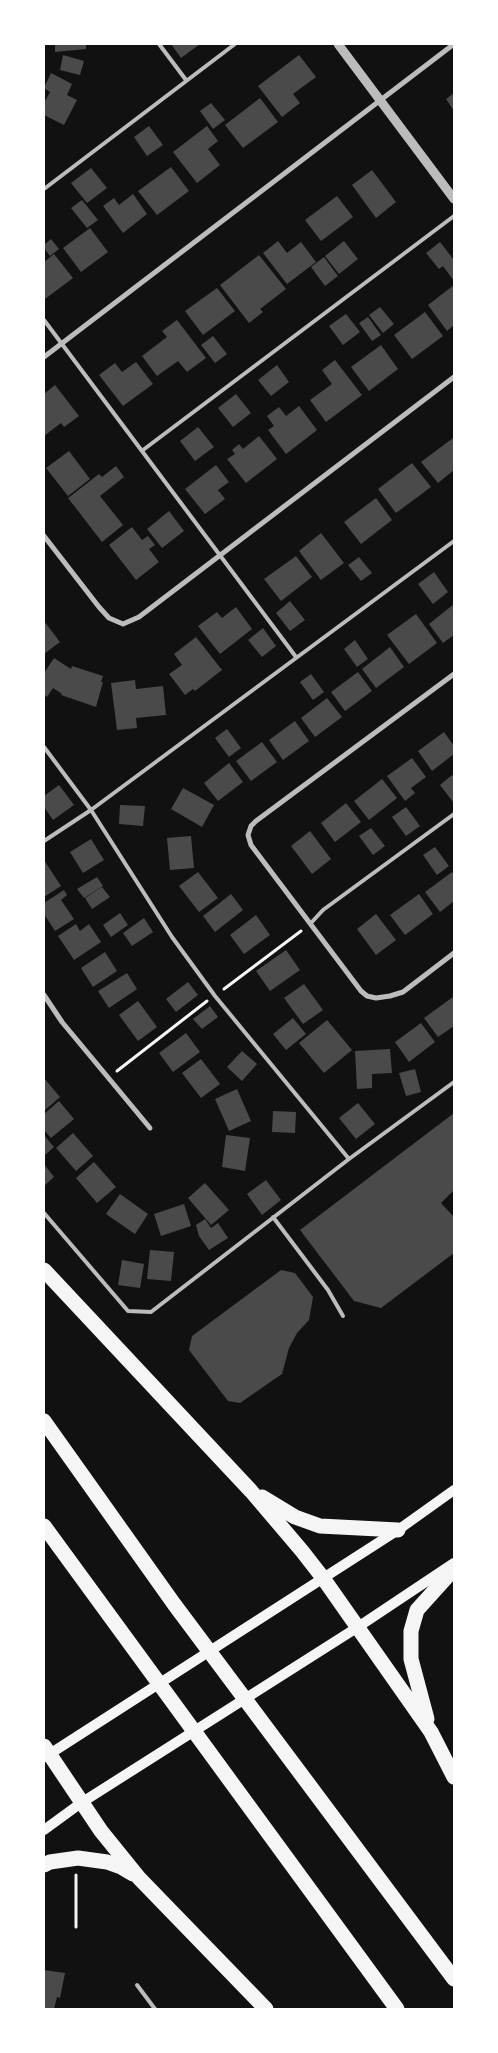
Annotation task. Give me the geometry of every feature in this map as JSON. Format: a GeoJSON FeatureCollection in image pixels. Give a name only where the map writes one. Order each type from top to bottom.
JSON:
{"type":"FeatureCollection","features":[{"type":"Feature","properties":{"kind":"highway"},"geometry":{"type":"LineString","coordinates":[[44,1270],[251,1491],[323,1578],[431,1732],[454,1777]]}},
{"type":"Feature","properties":{"kind":"highway"},"geometry":{"type":"LineString","coordinates":[[44,1421],[174,1604],[454,1979]]}},
{"type":"Feature","properties":{"kind":"highway"},"geometry":{"type":"LineString","coordinates":[[251,1491],[295,1517],[320,1526],[398,1530]]}},
{"type":"Feature","properties":{"kind":"highway"},"geometry":{"type":"LineString","coordinates":[[44,1526],[120,1633],[397,2009]]}},
{"type":"Feature","properties":{"kind":"highway"},"geometry":{"type":"LineString","coordinates":[[431,1732],[411,1659],[411,1631],[417,1610],[454,1569]]}},
{"type":"Feature","properties":{"kind":"highway"},"geometry":{"type":"LineString","coordinates":[[45,1753],[139,1878],[266,2009]]}},
{"type":"Feature","properties":{"kind":"highway"},"geometry":{"type":"LineString","coordinates":[[44,1865],[50,1862],[78,1858],[95,1860],[121,1867],[139,1878]]}},
{"type":"Feature","properties":{"kind":"main road"},"geometry":{"type":"LineString","coordinates":[[45,1753],[398,1530],[454,1490]]}},
{"type":"Feature","properties":{"kind":"main road"},"geometry":{"type":"LineString","coordinates":[[44,1830],[81,1803],[358,1627],[454,1562]]}},
{"type":"Feature","properties":{"kind":"street"},"geometry":{"type":"LineString","coordinates":[[338,44],[454,199]]}},
{"type":"Feature","properties":{"kind":"street"},"geometry":{"type":"LineString","coordinates":[[44,357],[454,44]]}},
{"type":"Feature","properties":{"kind":"street"},"geometry":{"type":"LineString","coordinates":[[44,536],[99,608],[109,618],[122,624],[138,617],[454,377]]}},
{"type":"Feature","properties":{"kind":"street"},"geometry":{"type":"LineString","coordinates":[[454,674],[251,826],[248,835],[251,845],[311,922],[361,991],[376,998],[403,992],[454,953]]}},
{"type":"Feature","properties":{"kind":"street"},"geometry":{"type":"LineString","coordinates":[[44,995],[68,1029],[150,1128]]}},
{"type":"Feature","properties":{"kind":"lane"},"geometry":{"type":"LineString","coordinates":[[159,44],[186,80]]}},
{"type":"Feature","properties":{"kind":"lane"},"geometry":{"type":"LineString","coordinates":[[44,189],[234,44]]}},
{"type":"Feature","properties":{"kind":"lane"},"geometry":{"type":"LineString","coordinates":[[143,450],[454,216]]}},
{"type":"Feature","properties":{"kind":"lane"},"geometry":{"type":"LineString","coordinates":[[44,320],[296,657]]}},
{"type":"Feature","properties":{"kind":"lane"},"geometry":{"type":"LineString","coordinates":[[44,841],[91,810],[454,542]]}},
{"type":"Feature","properties":{"kind":"lane"},"geometry":{"type":"LineString","coordinates":[[44,747],[91,810],[172,937],[209,988],[349,1159]]}},
{"type":"Feature","properties":{"kind":"lane"},"geometry":{"type":"LineString","coordinates":[[311,922],[323,910],[454,814]]}},
{"type":"Feature","properties":{"kind":"lane"},"geometry":{"type":"LineString","coordinates":[[44,1213],[128,1311],[151,1312],[349,1159],[454,1082]]}},
{"type":"Feature","properties":{"kind":"lane"},"geometry":{"type":"LineString","coordinates":[[273,1217],[328,1290],[343,1316]]}},
{"type":"Feature","properties":{"kind":"lane"},"geometry":{"type":"LineString","coordinates":[[137,1985],[155,2009]]}},
{"type":"Feature","properties":{"kind":"path"},"geometry":{"type":"LineString","coordinates":[[76,1868],[76,1927]]}},
{"type":"Feature","properties":{"kind":"building"},"geometry":{"type":"Polygon","coordinates":[[[55,44],[86,44],[86,49],[55,52],[55,44]]]}},
{"type":"Feature","properties":{"kind":"building"},"geometry":{"type":"Polygon","coordinates":[[[171,44],[200,44],[181,58],[171,44]]]}},
{"type":"Feature","properties":{"kind":"building"},"geometry":{"type":"Polygon","coordinates":[[[63,55],[84,61],[80,75],[60,70],[63,55]]]}},
{"type":"Feature","properties":{"kind":"building"},"geometry":{"type":"Polygon","coordinates":[[[299,55],[316,77],[293,94],[300,103],[282,117],[258,86],[299,55]]]}},
{"type":"Feature","properties":{"kind":"building"},"geometry":{"type":"Polygon","coordinates":[[[51,73],[72,84],[67,95],[77,100],[64,125],[44,115],[44,103],[50,92],[44,88],[51,73]]]}},
{"type":"Feature","properties":{"kind":"building"},"geometry":{"type":"Polygon","coordinates":[[[454,93],[454,111],[446,99],[454,93]]]}},
{"type":"Feature","properties":{"kind":"building"},"geometry":{"type":"Polygon","coordinates":[[[260,98],[278,122],[243,148],[225,125],[260,98]]]}},
{"type":"Feature","properties":{"kind":"building"},"geometry":{"type":"Polygon","coordinates":[[[211,103],[225,120],[213,129],[200,111],[211,103]]]}},
{"type":"Feature","properties":{"kind":"building"},"geometry":{"type":"Polygon","coordinates":[[[149,126],[163,145],[147,156],[134,137],[149,126]]]}},
{"type":"Feature","properties":{"kind":"building"},"geometry":{"type":"Polygon","coordinates":[[[207,126],[218,141],[208,149],[220,165],[197,183],[173,152],[207,126]]]}},
{"type":"Feature","properties":{"kind":"building"},"geometry":{"type":"Polygon","coordinates":[[[171,167],[189,191],[157,215],[138,191],[171,167]]]}},
{"type":"Feature","properties":{"kind":"building"},"geometry":{"type":"Polygon","coordinates":[[[91,168],[107,188],[87,203],[71,183],[91,168]]]}},
{"type":"Feature","properties":{"kind":"building"},"geometry":{"type":"Polygon","coordinates":[[[372,170],[396,202],[376,218],[352,185],[372,170]]]}},
{"type":"Feature","properties":{"kind":"building"},"geometry":{"type":"Polygon","coordinates":[[[133,194],[147,214],[123,233],[103,206],[114,198],[119,205],[133,194]]]}},
{"type":"Feature","properties":{"kind":"building"},"geometry":{"type":"Polygon","coordinates":[[[337,196],[353,217],[321,241],[305,220],[337,196]]]}},
{"type":"Feature","properties":{"kind":"building"},"geometry":{"type":"Polygon","coordinates":[[[82,200],[98,220],[87,228],[71,208],[82,200]]]}},
{"type":"Feature","properties":{"kind":"building"},"geometry":{"type":"Polygon","coordinates":[[[90,228],[108,252],[81,272],[63,248],[90,228]]]}},
{"type":"Feature","properties":{"kind":"building"},"geometry":{"type":"Polygon","coordinates":[[[51,239],[59,249],[50,256],[44,245],[51,239]]]}},
{"type":"Feature","properties":{"kind":"building"},"geometry":{"type":"Polygon","coordinates":[[[278,241],[287,253],[301,242],[316,262],[287,284],[263,253],[278,241]]]}},
{"type":"Feature","properties":{"kind":"building"},"geometry":{"type":"Polygon","coordinates":[[[344,241],[358,259],[339,274],[325,256],[344,241]]]}},
{"type":"Feature","properties":{"kind":"building"},"geometry":{"type":"Polygon","coordinates":[[[440,242],[454,260],[454,281],[443,266],[439,269],[426,253],[440,242]]]}},
{"type":"Feature","properties":{"kind":"building"},"geometry":{"type":"Polygon","coordinates":[[[54,254],[73,278],[45,299],[44,262],[54,254]]]}},
{"type":"Feature","properties":{"kind":"building"},"geometry":{"type":"Polygon","coordinates":[[[259,255],[286,289],[260,309],[263,312],[249,323],[220,285],[259,255]]]}},
{"type":"Feature","properties":{"kind":"building"},"geometry":{"type":"Polygon","coordinates":[[[324,257],[338,276],[325,286],[311,267],[324,257]]]}},
{"type":"Feature","properties":{"kind":"building"},"geometry":{"type":"Polygon","coordinates":[[[454,285],[454,325],[447,331],[428,305],[454,285]]]}},
{"type":"Feature","properties":{"kind":"building"},"geometry":{"type":"Polygon","coordinates":[[[217,288],[235,311],[203,335],[185,311],[217,288]]]}},
{"type":"Feature","properties":{"kind":"building"},"geometry":{"type":"Polygon","coordinates":[[[380,307],[394,324],[383,333],[369,315],[380,307]]]}},
{"type":"Feature","properties":{"kind":"building"},"geometry":{"type":"Polygon","coordinates":[[[425,312],[443,336],[412,359],[394,335],[425,312]]]}},
{"type":"Feature","properties":{"kind":"building"},"geometry":{"type":"Polygon","coordinates":[[[346,314],[360,332],[343,345],[329,326],[346,314]]]}},
{"type":"Feature","properties":{"kind":"building"},"geometry":{"type":"Polygon","coordinates":[[[368,317],[381,335],[372,341],[359,323],[368,317]]]}},
{"type":"Feature","properties":{"kind":"building"},"geometry":{"type":"Polygon","coordinates":[[[177,320],[206,358],[187,372],[178,361],[157,376],[142,356],[167,337],[162,331],[177,320]]]}},
{"type":"Feature","properties":{"kind":"building"},"geometry":{"type":"Polygon","coordinates":[[[213,336],[227,354],[215,363],[201,345],[213,336]]]}},
{"type":"Feature","properties":{"kind":"building"},"geometry":{"type":"Polygon","coordinates":[[[381,345],[398,369],[369,391],[351,367],[381,345]]]}},
{"type":"Feature","properties":{"kind":"building"},"geometry":{"type":"Polygon","coordinates":[[[335,360],[362,395],[326,422],[310,400],[332,384],[322,370],[335,360]]]}},
{"type":"Feature","properties":{"kind":"building"},"geometry":{"type":"Polygon","coordinates":[[[136,362],[153,384],[123,406],[99,375],[115,363],[122,372],[136,362]]]}},
{"type":"Feature","properties":{"kind":"building"},"geometry":{"type":"Polygon","coordinates":[[[277,365],[289,382],[271,396],[258,380],[277,365]]]}},
{"type":"Feature","properties":{"kind":"building"},"geometry":{"type":"Polygon","coordinates":[[[55,385],[79,416],[64,427],[61,423],[44,436],[44,394],[55,385]]]}},
{"type":"Feature","properties":{"kind":"building"},"geometry":{"type":"Polygon","coordinates":[[[236,394],[251,413],[233,427],[218,408],[236,394]]]}},
{"type":"Feature","properties":{"kind":"building"},"geometry":{"type":"Polygon","coordinates":[[[299,406],[317,430],[286,454],[268,430],[274,426],[267,416],[279,407],[286,416],[299,406]]]}},
{"type":"Feature","properties":{"kind":"building"},"geometry":{"type":"Polygon","coordinates":[[[198,427],[214,447],[195,461],[180,441],[198,427]]]}},
{"type":"Feature","properties":{"kind":"building"},"geometry":{"type":"Polygon","coordinates":[[[259,436],[277,459],[246,483],[227,459],[235,454],[232,450],[239,444],[243,449],[259,436]]]}},
{"type":"Feature","properties":{"kind":"building"},"geometry":{"type":"Polygon","coordinates":[[[453,438],[454,470],[438,483],[421,462],[453,438]]]}},
{"type":"Feature","properties":{"kind":"building"},"geometry":{"type":"Polygon","coordinates":[[[69,451],[90,479],[68,496],[46,468],[69,451]]]}},
{"type":"Feature","properties":{"kind":"building"},"geometry":{"type":"Polygon","coordinates":[[[412,463],[431,487],[396,513],[378,489],[412,463]]]}},
{"type":"Feature","properties":{"kind":"building"},"geometry":{"type":"Polygon","coordinates":[[[216,465],[229,482],[218,490],[225,499],[205,514],[185,489],[216,465]]]}},
{"type":"Feature","properties":{"kind":"building"},"geometry":{"type":"Polygon","coordinates":[[[116,466],[124,477],[100,496],[123,525],[102,542],[68,498],[99,474],[102,477],[116,466]]]}},
{"type":"Feature","properties":{"kind":"building"},"geometry":{"type":"Polygon","coordinates":[[[376,498],[392,520],[361,544],[344,522],[376,498]]]}},
{"type":"Feature","properties":{"kind":"building"},"geometry":{"type":"Polygon","coordinates":[[[169,511],[184,531],[162,548],[147,529],[169,511]]]}},
{"type":"Feature","properties":{"kind":"building"},"geometry":{"type":"Polygon","coordinates":[[[132,527],[142,540],[148,536],[155,545],[149,549],[159,562],[136,580],[109,545],[132,527]]]}},
{"type":"Feature","properties":{"kind":"building"},"geometry":{"type":"Polygon","coordinates":[[[321,533],[344,563],[321,580],[299,551],[321,533]]]}},
{"type":"Feature","properties":{"kind":"building"},"geometry":{"type":"Polygon","coordinates":[[[296,556],[312,577],[281,601],[264,579],[296,556]]]}},
{"type":"Feature","properties":{"kind":"building"},"geometry":{"type":"Polygon","coordinates":[[[359,557],[372,573],[361,581],[348,565],[359,557]]]}},
{"type":"Feature","properties":{"kind":"building"},"geometry":{"type":"Polygon","coordinates":[[[434,572],[448,592],[433,604],[418,584],[434,572]]]}},
{"type":"Feature","properties":{"kind":"building"},"geometry":{"type":"Polygon","coordinates":[[[290,601],[305,620],[290,631],[276,613],[290,601]]]}},
{"type":"Feature","properties":{"kind":"building"},"geometry":{"type":"Polygon","coordinates":[[[454,604],[454,635],[443,643],[429,624],[454,604]]]}},
{"type":"Feature","properties":{"kind":"building"},"geometry":{"type":"Polygon","coordinates":[[[236,607],[252,629],[220,654],[198,626],[217,612],[222,618],[236,607]]]}},
{"type":"Feature","properties":{"kind":"building"},"geometry":{"type":"Polygon","coordinates":[[[416,614],[437,643],[409,664],[387,635],[416,614]]]}},
{"type":"Feature","properties":{"kind":"building"},"geometry":{"type":"Polygon","coordinates":[[[44,621],[60,642],[44,654],[44,621]]]}},
{"type":"Feature","properties":{"kind":"building"},"geometry":{"type":"Polygon","coordinates":[[[263,628],[276,646],[262,657],[248,640],[263,628]]]}},
{"type":"Feature","properties":{"kind":"building"},"geometry":{"type":"Polygon","coordinates":[[[196,637],[222,670],[195,691],[193,689],[185,695],[169,674],[182,665],[174,654],[196,637]]]}},
{"type":"Feature","properties":{"kind":"building"},"geometry":{"type":"Polygon","coordinates":[[[355,640],[368,659],[357,667],[344,649],[355,640]]]}},
{"type":"Feature","properties":{"kind":"building"},"geometry":{"type":"Polygon","coordinates":[[[390,647],[404,667],[376,688],[362,669],[390,647]]]}},
{"type":"Feature","properties":{"kind":"building"},"geometry":{"type":"Polygon","coordinates":[[[54,658],[71,669],[72,666],[103,676],[96,707],[61,695],[53,688],[47,697],[44,694],[44,673],[54,658]]]}},
{"type":"Feature","properties":{"kind":"building"},"geometry":{"type":"Polygon","coordinates":[[[358,672],[372,691],[345,711],[331,692],[358,672]]]}},
{"type":"Feature","properties":{"kind":"building"},"geometry":{"type":"Polygon","coordinates":[[[311,674],[324,692],[313,700],[300,682],[311,674]]]}},
{"type":"Feature","properties":{"kind":"building"},"geometry":{"type":"Polygon","coordinates":[[[135,680],[136,689],[163,686],[166,715],[136,718],[137,728],[117,730],[111,683],[135,680]]]}},
{"type":"Feature","properties":{"kind":"building"},"geometry":{"type":"Polygon","coordinates":[[[327,698],[342,717],[315,737],[301,718],[327,698]]]}},
{"type":"Feature","properties":{"kind":"building"},"geometry":{"type":"Polygon","coordinates":[[[295,721],[309,741],[283,760],[269,740],[295,721]]]}},
{"type":"Feature","properties":{"kind":"building"},"geometry":{"type":"Polygon","coordinates":[[[227,729],[241,748],[229,757],[215,738],[227,729]]]}},
{"type":"Feature","properties":{"kind":"building"},"geometry":{"type":"Polygon","coordinates":[[[444,732],[454,746],[454,754],[432,771],[418,751],[444,732]]]}},
{"type":"Feature","properties":{"kind":"building"},"geometry":{"type":"Polygon","coordinates":[[[262,742],[277,762],[251,781],[236,761],[262,742]]]}},
{"type":"Feature","properties":{"kind":"building"},"geometry":{"type":"Polygon","coordinates":[[[412,758],[426,777],[411,788],[415,793],[405,801],[387,776],[412,758]]]}},
{"type":"Feature","properties":{"kind":"building"},"geometry":{"type":"Polygon","coordinates":[[[229,763],[243,782],[218,801],[204,783],[229,763]]]}},
{"type":"Feature","properties":{"kind":"building"},"geometry":{"type":"Polygon","coordinates":[[[452,775],[454,777],[453,802],[440,785],[452,775]]]}},
{"type":"Feature","properties":{"kind":"building"},"geometry":{"type":"Polygon","coordinates":[[[382,779],[397,798],[369,820],[354,801],[382,779]]]}},
{"type":"Feature","properties":{"kind":"building"},"geometry":{"type":"Polygon","coordinates":[[[59,785],[74,805],[53,820],[44,807],[44,796],[59,785]]]}},
{"type":"Feature","properties":{"kind":"building"},"geometry":{"type":"Polygon","coordinates":[[[183,788],[214,805],[202,827],[171,809],[183,788]]]}},
{"type":"Feature","properties":{"kind":"building"},"geometry":{"type":"Polygon","coordinates":[[[346,803],[361,822],[335,842],[321,823],[346,803]]]}},
{"type":"Feature","properties":{"kind":"building"},"geometry":{"type":"Polygon","coordinates":[[[120,805],[145,806],[143,826],[119,824],[120,805]]]}},
{"type":"Feature","properties":{"kind":"building"},"geometry":{"type":"Polygon","coordinates":[[[406,807],[420,826],[406,836],[392,817],[406,807]]]}},
{"type":"Feature","properties":{"kind":"building"},"geometry":{"type":"Polygon","coordinates":[[[371,828],[385,846],[373,855],[359,836],[371,828]]]}},
{"type":"Feature","properties":{"kind":"building"},"geometry":{"type":"Polygon","coordinates":[[[310,831],[331,859],[312,874],[291,846],[310,831]]]}},
{"type":"Feature","properties":{"kind":"building"},"geometry":{"type":"Polygon","coordinates":[[[191,836],[194,868],[170,870],[167,838],[191,836]]]}},
{"type":"Feature","properties":{"kind":"building"},"geometry":{"type":"Polygon","coordinates":[[[91,839],[104,860],[83,873],[70,852],[91,839]]]}},
{"type":"Feature","properties":{"kind":"building"},"geometry":{"type":"Polygon","coordinates":[[[435,847],[449,866],[437,875],[423,855],[435,847]]]}},
{"type":"Feature","properties":{"kind":"building"},"geometry":{"type":"Polygon","coordinates":[[[44,860],[61,886],[44,897],[44,860]]]}},
{"type":"Feature","properties":{"kind":"building"},"geometry":{"type":"Polygon","coordinates":[[[198,872],[218,898],[199,912],[179,886],[198,872]]]}},
{"type":"Feature","properties":{"kind":"building"},"geometry":{"type":"Polygon","coordinates":[[[452,872],[454,876],[454,901],[440,912],[425,892],[452,872]]]}},
{"type":"Feature","properties":{"kind":"building"},"geometry":{"type":"Polygon","coordinates":[[[97,877],[103,886],[84,898],[77,889],[97,877]]]}},
{"type":"Feature","properties":{"kind":"building"},"geometry":{"type":"Polygon","coordinates":[[[102,887],[110,897],[92,909],[85,898],[102,887]]]}},
{"type":"Feature","properties":{"kind":"building"},"geometry":{"type":"Polygon","coordinates":[[[64,890],[67,895],[61,900],[74,919],[55,931],[44,914],[44,903],[64,890]]]}},
{"type":"Feature","properties":{"kind":"building"},"geometry":{"type":"Polygon","coordinates":[[[231,894],[243,910],[215,932],[203,916],[231,894]]]}},
{"type":"Feature","properties":{"kind":"building"},"geometry":{"type":"Polygon","coordinates":[[[419,894],[433,914],[405,935],[390,915],[419,894]]]}},
{"type":"Feature","properties":{"kind":"building"},"geometry":{"type":"Polygon","coordinates":[[[120,913],[128,925],[111,937],[103,925],[120,913]]]}},
{"type":"Feature","properties":{"kind":"building"},"geometry":{"type":"Polygon","coordinates":[[[376,914],[396,940],[376,955],[357,929],[376,914]]]}},
{"type":"Feature","properties":{"kind":"building"},"geometry":{"type":"Polygon","coordinates":[[[256,915],[270,935],[244,954],[230,935],[256,915]]]}},
{"type":"Feature","properties":{"kind":"building"},"geometry":{"type":"Polygon","coordinates":[[[144,918],[153,932],[132,946],[123,933],[144,918]]]}},
{"type":"Feature","properties":{"kind":"building"},"geometry":{"type":"Polygon","coordinates":[[[76,924],[80,931],[89,924],[101,942],[74,960],[58,936],[76,924]]]}},
{"type":"Feature","properties":{"kind":"building"},"geometry":{"type":"Polygon","coordinates":[[[286,950],[300,970],[270,991],[256,971],[286,950]]]}},
{"type":"Feature","properties":{"kind":"building"},"geometry":{"type":"Polygon","coordinates":[[[105,952],[117,971],[93,987],[81,968],[105,952]]]}},
{"type":"Feature","properties":{"kind":"building"},"geometry":{"type":"Polygon","coordinates":[[[127,973],[137,989],[109,1008],[98,991],[127,973]]]}},
{"type":"Feature","properties":{"kind":"building"},"geometry":{"type":"Polygon","coordinates":[[[188,982],[198,995],[176,1012],[166,999],[188,982]]]}},
{"type":"Feature","properties":{"kind":"building"},"geometry":{"type":"Polygon","coordinates":[[[304,984],[323,1010],[303,1024],[284,998],[304,984]]]}},
{"type":"Feature","properties":{"kind":"building"},"geometry":{"type":"Polygon","coordinates":[[[453,997],[454,1026],[438,1037],[424,1018],[453,997]]]}},
{"type":"Feature","properties":{"kind":"building"},"geometry":{"type":"Polygon","coordinates":[[[138,1001],[157,1027],[138,1041],[119,1015],[138,1001]]]}},
{"type":"Feature","properties":{"kind":"building"},"geometry":{"type":"Polygon","coordinates":[[[210,1006],[218,1017],[202,1029],[193,1019],[210,1006]]]}},
{"type":"Feature","properties":{"kind":"building"},"geometry":{"type":"Polygon","coordinates":[[[293,1018],[306,1034],[286,1050],[273,1034],[293,1018]]]}},
{"type":"Feature","properties":{"kind":"building"},"geometry":{"type":"Polygon","coordinates":[[[327,1020],[352,1050],[324,1073],[299,1043],[327,1020]]]}},
{"type":"Feature","properties":{"kind":"building"},"geometry":{"type":"Polygon","coordinates":[[[421,1023],[435,1042],[409,1062],[395,1042],[421,1023]]]}},
{"type":"Feature","properties":{"kind":"building"},"geometry":{"type":"Polygon","coordinates":[[[186,1033],[200,1052],[173,1072],[159,1053],[186,1033]]]}},
{"type":"Feature","properties":{"kind":"building"},"geometry":{"type":"Polygon","coordinates":[[[390,1049],[392,1073],[372,1074],[372,1088],[357,1089],[355,1051],[390,1049]]]}},
{"type":"Feature","properties":{"kind":"building"},"geometry":{"type":"Polygon","coordinates":[[[242,1051],[257,1064],[242,1081],[227,1067],[242,1051]]]}},
{"type":"Feature","properties":{"kind":"building"},"geometry":{"type":"Polygon","coordinates":[[[201,1059],[220,1084],[201,1098],[182,1073],[201,1059]]]}},
{"type":"Feature","properties":{"kind":"building"},"geometry":{"type":"Polygon","coordinates":[[[415,1069],[421,1092],[406,1096],[399,1073],[415,1069]]]}},
{"type":"Feature","properties":{"kind":"building"},"geometry":{"type":"Polygon","coordinates":[[[44,1078],[60,1097],[44,1111],[44,1078]]]}},
{"type":"Feature","properties":{"kind":"building"},"geometry":{"type":"Polygon","coordinates":[[[237,1089],[251,1121],[229,1131],[215,1099],[237,1089]]]}},
{"type":"Feature","properties":{"kind":"building"},"geometry":{"type":"Polygon","coordinates":[[[59,1101],[74,1119],[51,1138],[44,1130],[44,1114],[59,1101]]]}},
{"type":"Feature","properties":{"kind":"building"},"geometry":{"type":"Polygon","coordinates":[[[358,1103],[375,1124],[356,1139],[339,1118],[358,1103]]]}},
{"type":"Feature","properties":{"kind":"building"},"geometry":{"type":"Polygon","coordinates":[[[273,1111],[296,1112],[295,1133],[272,1132],[273,1111]]]}},
{"type":"Feature","properties":{"kind":"building"},"geometry":{"type":"Polygon","coordinates":[[[454,1113],[454,1190],[441,1203],[454,1217],[454,1253],[381,1308],[354,1301],[300,1230],[454,1113]]]}},
{"type":"Feature","properties":{"kind":"building"},"geometry":{"type":"Polygon","coordinates":[[[73,1133],[93,1156],[76,1171],[56,1148],[73,1133]]]}},
{"type":"Feature","properties":{"kind":"building"},"geometry":{"type":"Polygon","coordinates":[[[44,1135],[54,1147],[44,1156],[44,1135]]]}},
{"type":"Feature","properties":{"kind":"building"},"geometry":{"type":"Polygon","coordinates":[[[226,1135],[250,1138],[245,1171],[222,1167],[226,1135]]]}},
{"type":"Feature","properties":{"kind":"building"},"geometry":{"type":"Polygon","coordinates":[[[94,1162],[116,1187],[97,1203],[76,1178],[94,1162]]]}},
{"type":"Feature","properties":{"kind":"building"},"geometry":{"type":"Polygon","coordinates":[[[44,1164],[54,1177],[44,1186],[44,1164]]]}},
{"type":"Feature","properties":{"kind":"building"},"geometry":{"type":"Polygon","coordinates":[[[266,1180],[281,1200],[262,1215],[247,1194],[266,1180]]]}},
{"type":"Feature","properties":{"kind":"building"},"geometry":{"type":"Polygon","coordinates":[[[205,1183],[229,1210],[211,1225],[188,1198],[205,1183]]]}},
{"type":"Feature","properties":{"kind":"building"},"geometry":{"type":"Polygon","coordinates":[[[120,1194],[148,1214],[135,1234],[106,1214],[120,1194]]]}},
{"type":"Feature","properties":{"kind":"building"},"geometry":{"type":"Polygon","coordinates":[[[184,1204],[191,1226],[161,1236],[154,1214],[184,1204]]]}},
{"type":"Feature","properties":{"kind":"building"},"geometry":{"type":"Polygon","coordinates":[[[205,1219],[211,1228],[218,1223],[228,1238],[209,1250],[199,1236],[196,1225],[205,1219]]]}},
{"type":"Feature","properties":{"kind":"building"},"geometry":{"type":"Polygon","coordinates":[[[150,1250],[174,1252],[171,1281],[147,1279],[150,1250]]]}},
{"type":"Feature","properties":{"kind":"building"},"geometry":{"type":"Polygon","coordinates":[[[122,1260],[144,1264],[140,1288],[118,1285],[122,1260]]]}},
{"type":"Feature","properties":{"kind":"building"},"geometry":{"type":"Polygon","coordinates":[[[281,1270],[295,1273],[313,1297],[309,1320],[297,1333],[289,1348],[282,1374],[240,1403],[228,1401],[189,1350],[192,1336],[281,1270]]]}},
{"type":"Feature","properties":{"kind":"building"},"geometry":{"type":"Polygon","coordinates":[[[44,1970],[65,1973],[60,1998],[57,1997],[54,2009],[44,2009],[44,1970]]]}}]}
